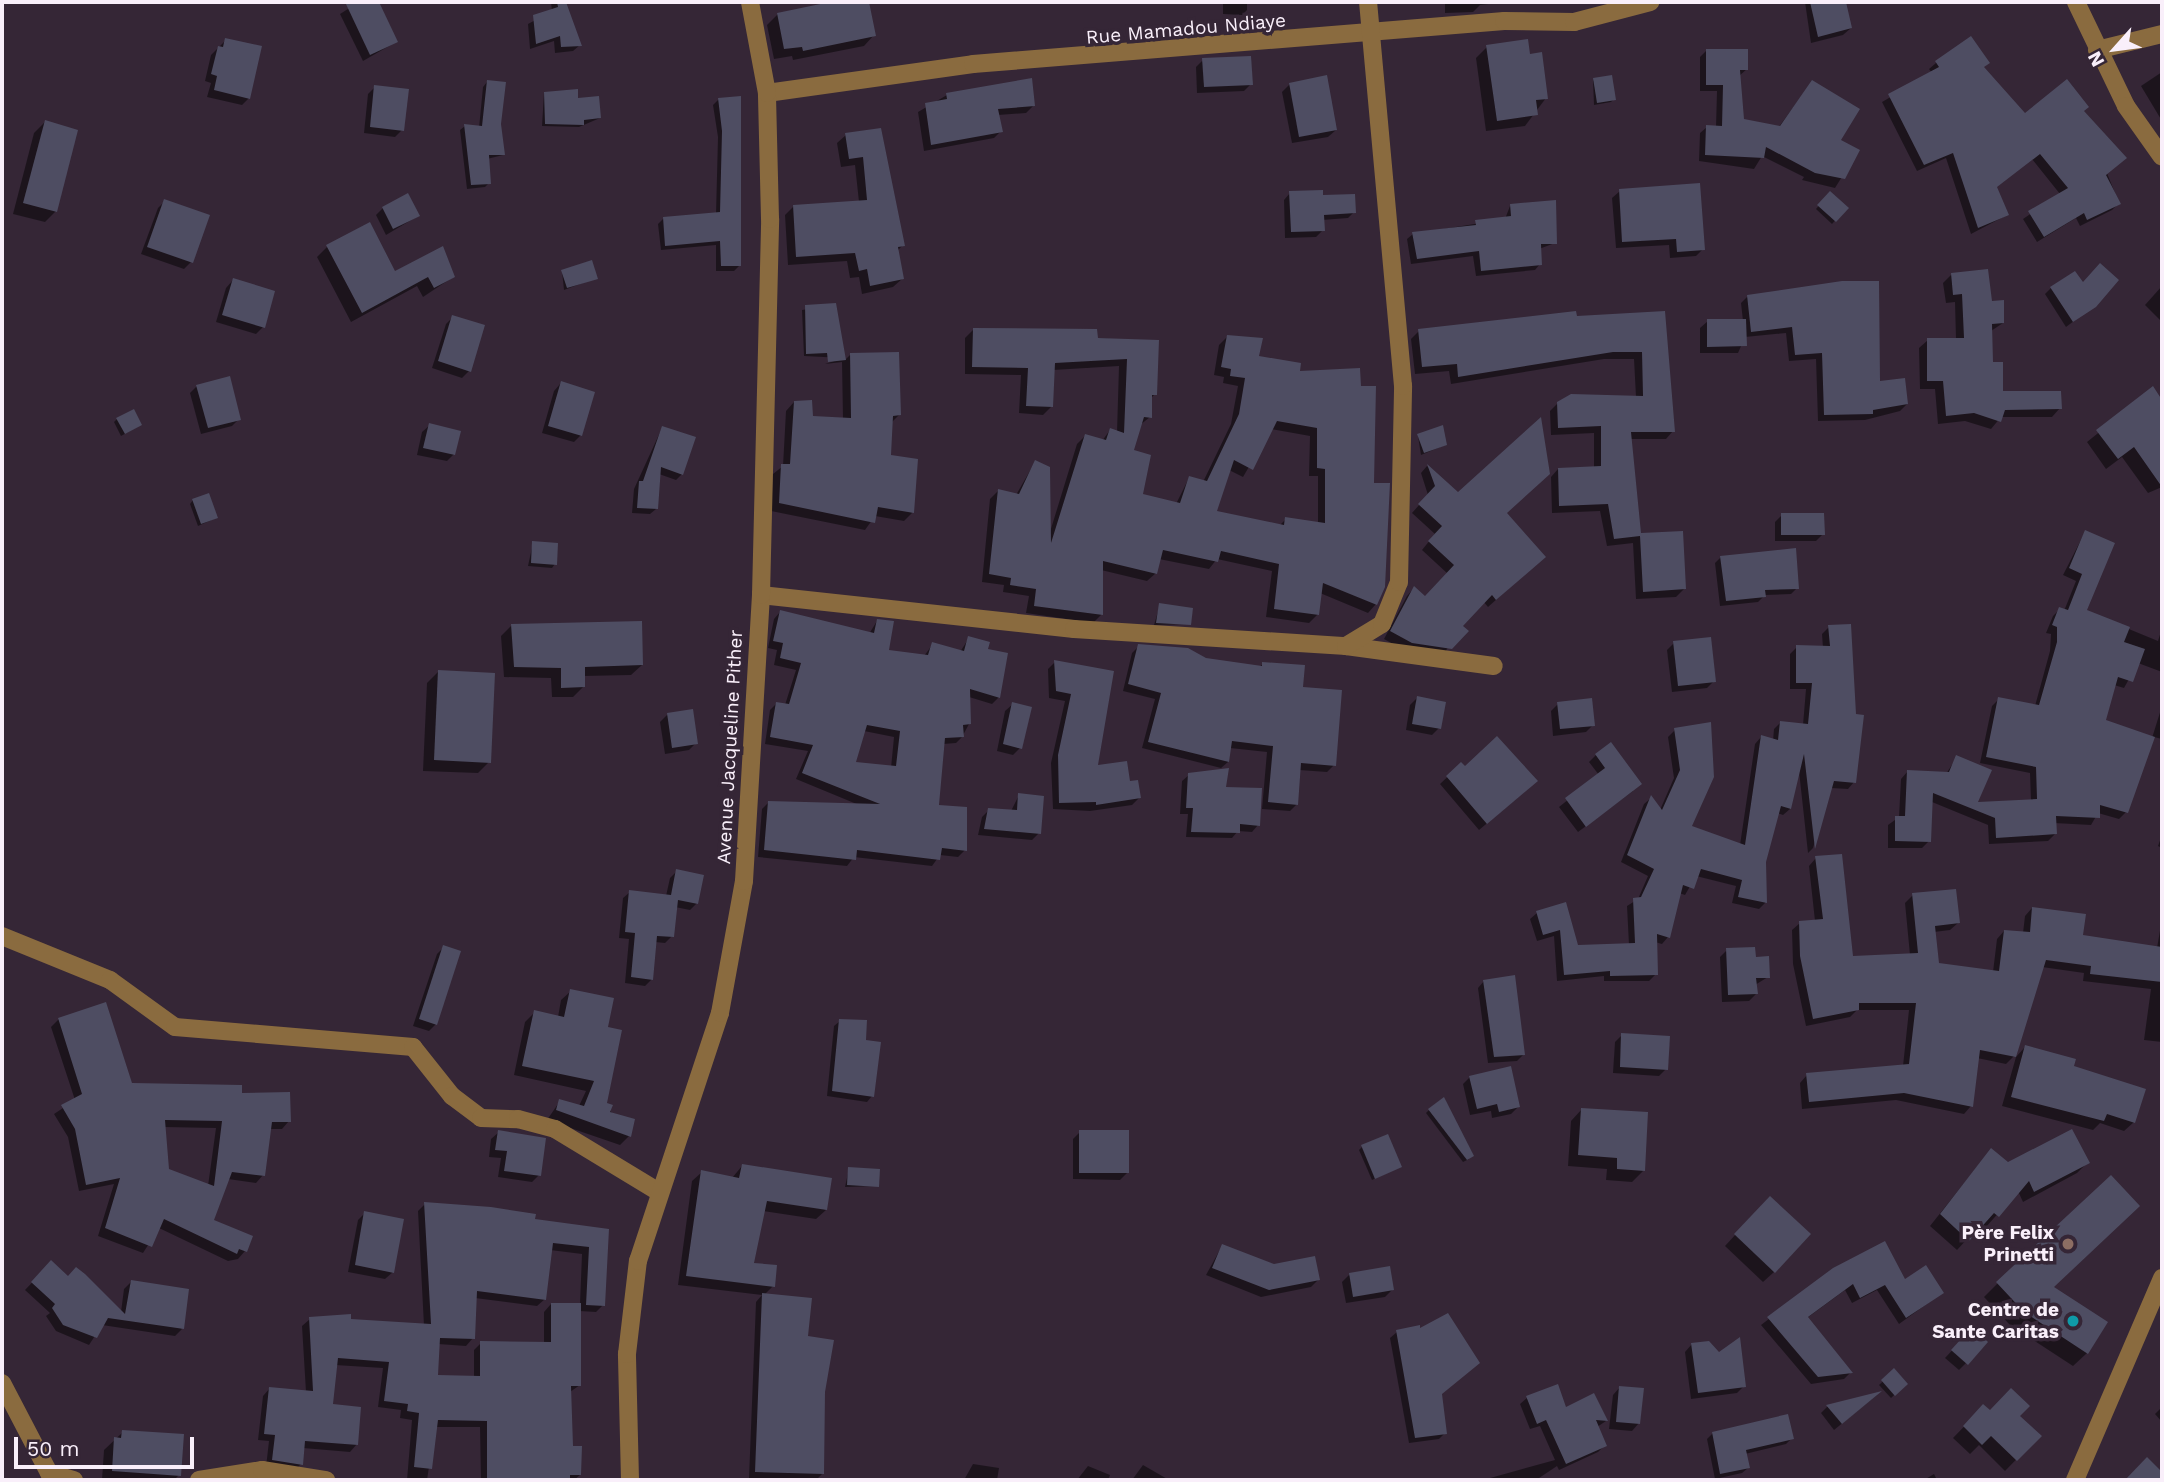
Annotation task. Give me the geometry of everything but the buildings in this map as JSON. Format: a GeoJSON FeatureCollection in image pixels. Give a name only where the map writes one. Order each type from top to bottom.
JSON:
{"type":"FeatureCollection","features":[{"type":"Feature","properties":{"kind":"street","name":"Avenue Jacqueline Pither"},"geometry":{"type":"LineString","coordinates":[[631,1480],[626,1385],[629,1322],[638,1261],[720,1013],[738,930],[761,595],[770,270],[766,93],[750,2]]}},
{"type":"Feature","properties":{"kind":"street"},"geometry":{"type":"LineString","coordinates":[[1346,646],[1382,624],[1399,582],[1403,386],[1368,2]]}},
{"type":"Feature","properties":{"kind":"street","name":"Rue Mamadou Ndiaye"},"geometry":{"type":"LineString","coordinates":[[766,93],[973,64],[1371,34],[1504,21],[1574,22],[1650,2]]}},
{"type":"Feature","properties":{"kind":"street"},"geometry":{"type":"LineString","coordinates":[[2076,2],[2097,50],[2140,131],[2162,157]]}},
{"type":"Feature","properties":{"kind":"street"},"geometry":{"type":"LineString","coordinates":[[2097,50],[2162,34]]}},
{"type":"Feature","properties":{"kind":"street"},"geometry":{"type":"LineString","coordinates":[[761,595],[1074,629],[1346,646],[1494,666]]}},
{"type":"Feature","properties":{"kind":"street"},"geometry":{"type":"LineString","coordinates":[[2,936],[110,980],[175,1027],[413,1047],[452,1096],[481,1118],[518,1119],[555,1129],[659,1192]]}},
{"type":"Feature","properties":{"kind":"street"},"geometry":{"type":"LineString","coordinates":[[2075,1480],[2162,1278]]}},
{"type":"Feature","properties":{"kind":"street"},"geometry":{"type":"LineString","coordinates":[[2,1383],[49,1473],[74,1480]]}},
{"type":"Feature","properties":{"kind":"street"},"geometry":{"type":"LineString","coordinates":[[199,1480],[262,1470],[326,1480]]}},
{"type":"Feature","properties":{"kind":"place","name":"Père Felix Prinetti"},"geometry":{"type":"Point","coordinates":[2068,1244]}},
{"type":"Feature","properties":{"kind":"place","name":"Centre de Sante Caritas"},"geometry":{"type":"Point","coordinates":[2073,1321]}}]}
